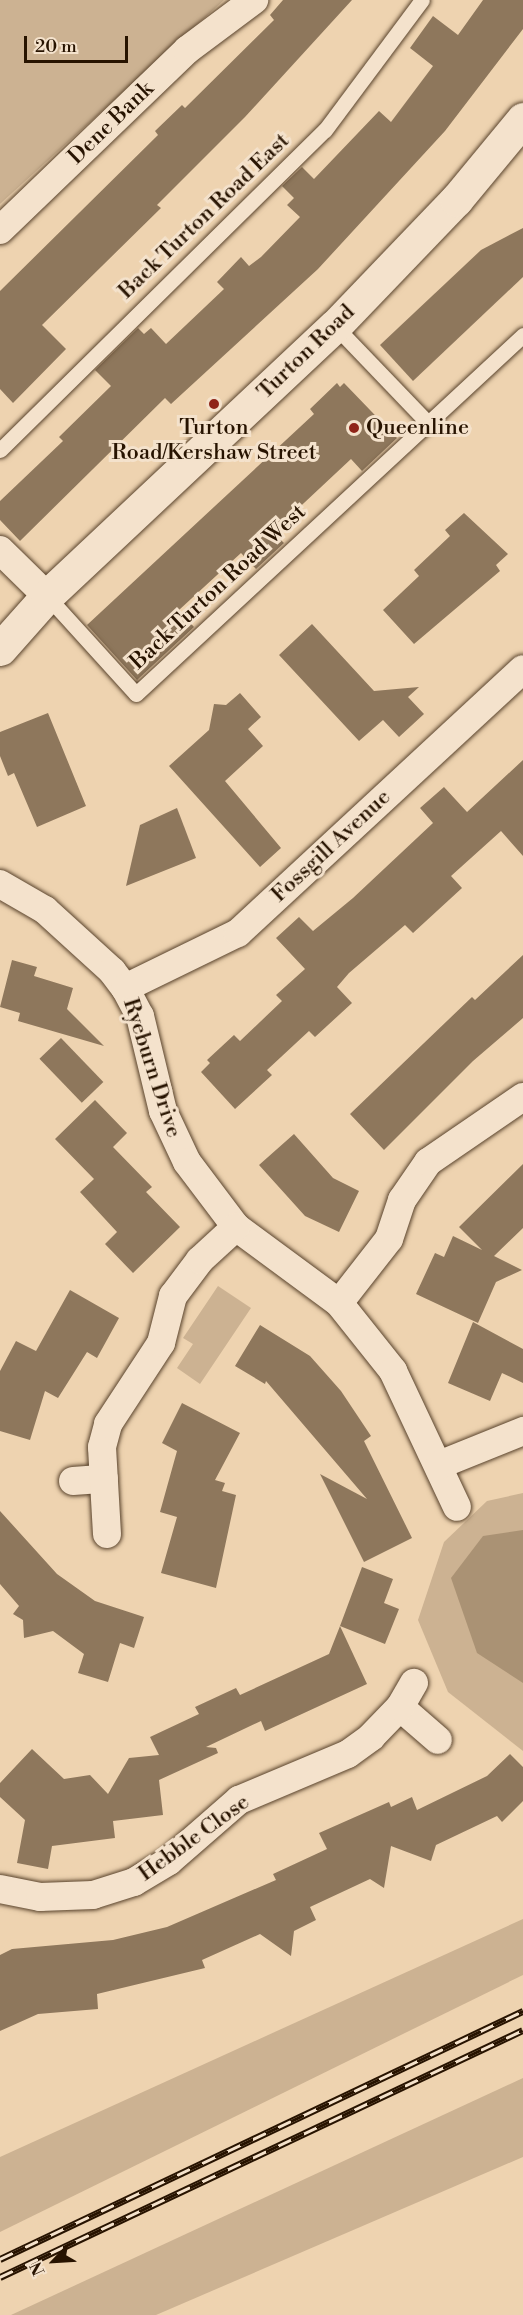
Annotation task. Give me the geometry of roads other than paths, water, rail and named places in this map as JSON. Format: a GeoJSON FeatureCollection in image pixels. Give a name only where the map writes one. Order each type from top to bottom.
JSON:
{"type":"FeatureCollection","features":[{"type":"Feature","properties":{"kind":"main road","name":"Turton Road"},"geometry":{"type":"LineString","coordinates":[[0,649],[47,596],[335,326],[456,200],[523,119]]}},
{"type":"Feature","properties":{"kind":"street","name":"Dene Bank"},"geometry":{"type":"LineString","coordinates":[[0,231],[187,50],[254,0]]}},
{"type":"Feature","properties":{"kind":"street"},"geometry":{"type":"LineString","coordinates":[[0,550],[47,596]]}},
{"type":"Feature","properties":{"kind":"street","name":"Fossgill Avenue"},"geometry":{"type":"LineString","coordinates":[[125,988],[238,933],[521,674]]}},
{"type":"Feature","properties":{"kind":"street","name":"Ryeburn Drive"},"geometry":{"type":"LineString","coordinates":[[0,884],[45,910],[112,971],[125,988],[140,1016],[173,1137],[236,1227],[339,1303],[393,1371],[458,1507]]}},
{"type":"Feature","properties":{"kind":"street"},"geometry":{"type":"LineString","coordinates":[[339,1303],[389,1239],[402,1200],[428,1162],[523,1097]]}},
{"type":"Feature","properties":{"kind":"street"},"geometry":{"type":"LineString","coordinates":[[106,1534],[102,1447],[108,1424],[161,1343],[173,1296],[200,1260],[236,1227]]}},
{"type":"Feature","properties":{"kind":"street"},"geometry":{"type":"LineString","coordinates":[[439,1465],[523,1431]]}},
{"type":"Feature","properties":{"kind":"street"},"geometry":{"type":"LineString","coordinates":[[73,1481],[104,1479]]}},
{"type":"Feature","properties":{"kind":"street","name":"Hebble Close"},"geometry":{"type":"LineString","coordinates":[[0,1889],[40,1897],[93,1895],[134,1882],[169,1861],[239,1800],[348,1754],[371,1737],[400,1707],[414,1683]]}},
{"type":"Feature","properties":{"kind":"street"},"geometry":{"type":"LineString","coordinates":[[400,1707],[438,1740]]}},
{"type":"Feature","properties":{"kind":"lane","name":"Back Turton Road East"},"geometry":{"type":"LineString","coordinates":[[0,450],[325,130],[422,0]]}},
{"type":"Feature","properties":{"kind":"lane"},"geometry":{"type":"LineString","coordinates":[[335,326],[426,421]]}},
{"type":"Feature","properties":{"kind":"lane","name":"Back Turton Road West"},"geometry":{"type":"LineString","coordinates":[[47,596],[136,694],[426,421],[523,334]]}},
{"type":"Feature","properties":{"kind":"railway"},"geometry":{"type":"LineString","coordinates":[[0,2259],[523,2011]]}},
{"type":"Feature","properties":{"kind":"railway"},"geometry":{"type":"LineString","coordinates":[[0,2277],[523,2030]]}},
{"type":"Feature","properties":{"kind":"place","name":"Turton Road/Kershaw Street"},"geometry":{"type":"Point","coordinates":[214,404]}},
{"type":"Feature","properties":{"kind":"place","name":"Queenline"},"geometry":{"type":"Point","coordinates":[354,428]}}]}
